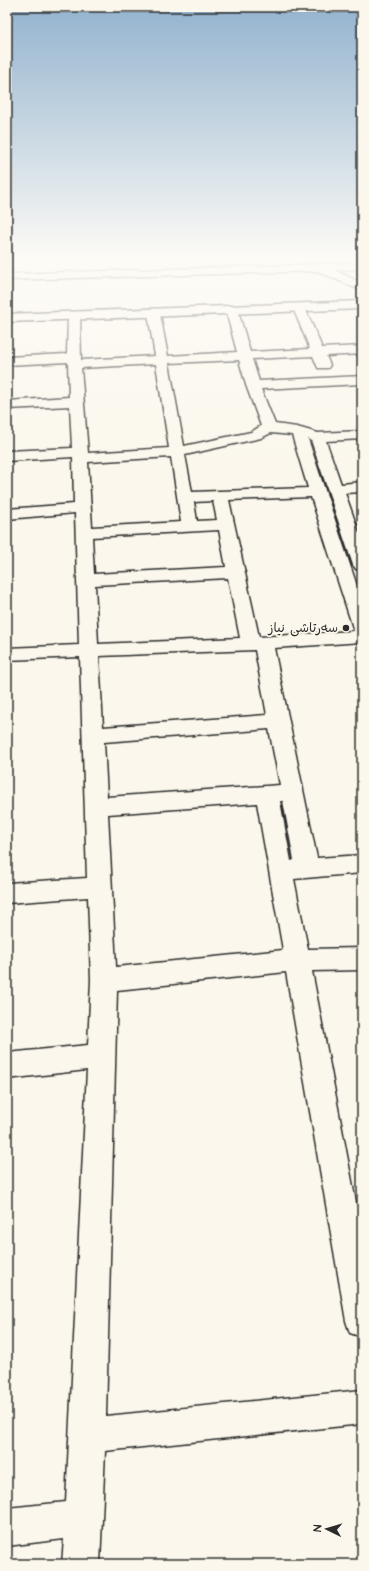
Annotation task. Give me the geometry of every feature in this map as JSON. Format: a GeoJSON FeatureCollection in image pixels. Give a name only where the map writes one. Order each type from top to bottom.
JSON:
{"type":"FeatureCollection","features":[{"type":"Feature","properties":{"kind":"street"},"geometry":{"type":"LineString","coordinates":[[74,332],[74,361],[80,455],[81,508],[86,580],[96,806],[98,887],[104,980],[88,1435],[81,1564]]}},
{"type":"Feature","properties":{"kind":"street"},"geometry":{"type":"LineString","coordinates":[[157,332],[190,527]]}},
{"type":"Feature","properties":{"kind":"street"},"geometry":{"type":"LineString","coordinates":[[238,332],[253,385],[269,428]]}},
{"type":"Feature","properties":{"kind":"street"},"geometry":{"type":"LineString","coordinates":[[309,332],[330,381]]}},
{"type":"Feature","properties":{"kind":"street"},"geometry":{"type":"LineString","coordinates":[[7,361],[162,359],[362,350]]}},
{"type":"Feature","properties":{"kind":"street"},"geometry":{"type":"LineString","coordinates":[[253,385],[362,380]]}},
{"type":"Feature","properties":{"kind":"street"},"geometry":{"type":"LineString","coordinates":[[7,405],[76,401]]}},
{"type":"Feature","properties":{"kind":"street"},"geometry":{"type":"LineString","coordinates":[[7,456],[178,452],[256,435],[269,428],[297,431],[317,437],[362,435]]}},
{"type":"Feature","properties":{"kind":"street"},"geometry":{"type":"LineString","coordinates":[[297,431],[362,629]]}},
{"type":"Feature","properties":{"kind":"street"},"geometry":{"type":"LineString","coordinates":[[317,437],[335,489],[356,532],[362,565]]}},
{"type":"Feature","properties":{"kind":"street"},"geometry":{"type":"LineString","coordinates":[[335,489],[362,487]]}},
{"type":"Feature","properties":{"kind":"street"},"geometry":{"type":"LineString","coordinates":[[186,497],[318,492]]}},
{"type":"Feature","properties":{"kind":"street"},"geometry":{"type":"LineString","coordinates":[[220,495],[236,572],[257,643],[277,721],[279,793],[294,870],[296,960],[362,1321]]}},
{"type":"Feature","properties":{"kind":"street"},"geometry":{"type":"LineString","coordinates":[[7,514],[81,508]]}},
{"type":"Feature","properties":{"kind":"street"},"geometry":{"type":"LineString","coordinates":[[83,532],[226,525]]}},
{"type":"Feature","properties":{"kind":"street"},"geometry":{"type":"LineString","coordinates":[[86,580],[236,572]]}},
{"type":"Feature","properties":{"kind":"street"},"geometry":{"type":"LineString","coordinates":[[7,654],[257,643],[362,636]]}},
{"type":"Feature","properties":{"kind":"street"},"geometry":{"type":"LineString","coordinates":[[92,735],[277,721]]}},
{"type":"Feature","properties":{"kind":"street"},"geometry":{"type":"LineString","coordinates":[[96,806],[279,793]]}},
{"type":"Feature","properties":{"kind":"street"},"geometry":{"type":"LineString","coordinates":[[294,870],[362,864]]}},
{"type":"Feature","properties":{"kind":"street"},"geometry":{"type":"LineString","coordinates":[[7,893],[98,887]]}},
{"type":"Feature","properties":{"kind":"street"},"geometry":{"type":"LineString","coordinates":[[104,980],[296,960],[362,959]]}},
{"type":"Feature","properties":{"kind":"street"},"geometry":{"type":"LineString","coordinates":[[7,1066],[101,1056]]}},
{"type":"Feature","properties":{"kind":"street"},"geometry":{"type":"LineString","coordinates":[[88,1435],[362,1407]]}},
{"type":"Feature","properties":{"kind":"street"},"geometry":{"type":"LineString","coordinates":[[7,1527],[84,1518]]}},
{"type":"Feature","properties":{"kind":"place","name":"سەرتاشی نیاز"},"geometry":{"type":"Point","coordinates":[346,628]}}]}
